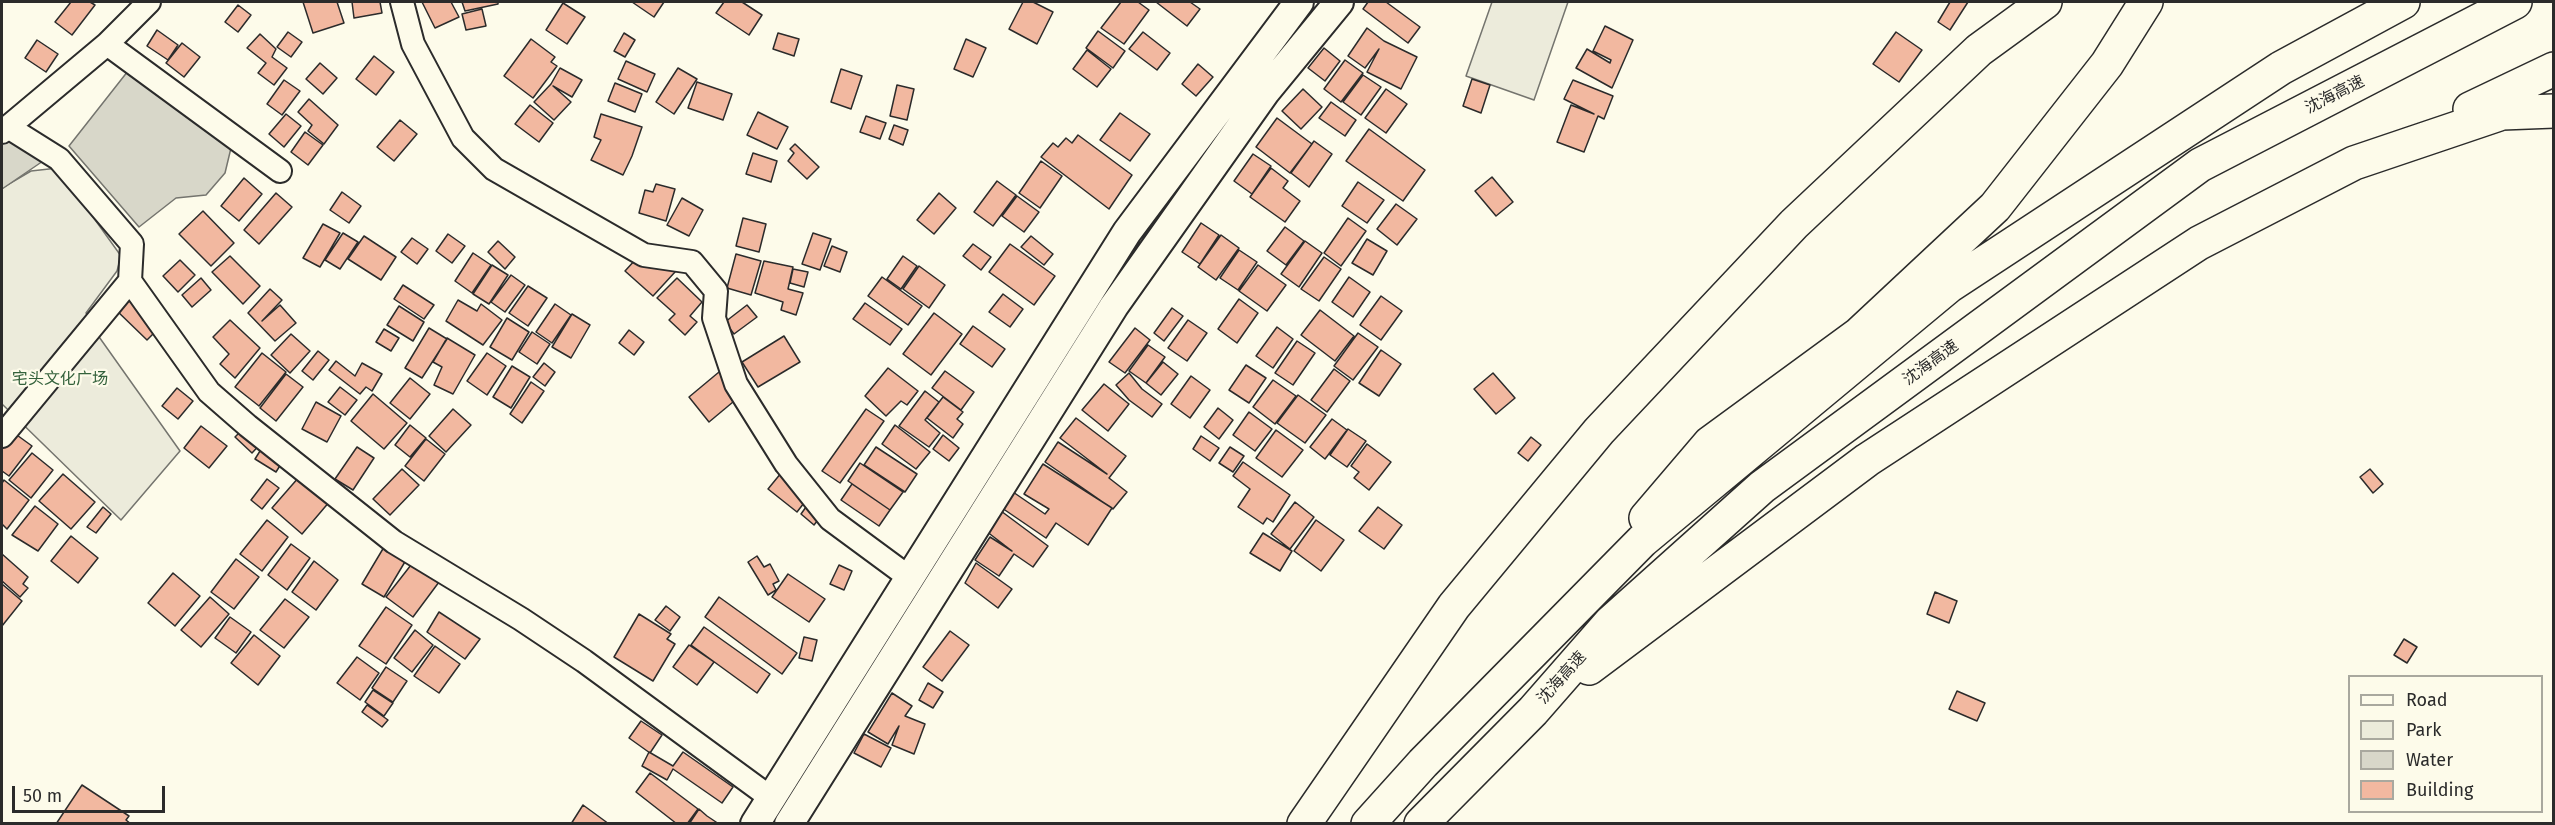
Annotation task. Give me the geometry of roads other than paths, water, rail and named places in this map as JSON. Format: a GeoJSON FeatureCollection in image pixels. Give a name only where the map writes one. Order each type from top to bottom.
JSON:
{"type":"FeatureCollection","features":[{"type":"Feature","properties":{"kind":"highway"},"geometry":{"type":"LineString","coordinates":[[1304,824],[1454,606],[1599,431],[1794,224],[1979,50],[2045,2]]}},
{"type":"Feature","properties":{"kind":"highway"},"geometry":{"type":"LineString","coordinates":[[1504,681],[1710,443],[1859,334],[1995,207],[2107,64],[2146,2]]}},
{"type":"Feature","properties":{"kind":"highway"},"geometry":{"type":"LineString","coordinates":[[1368,824],[1423,763],[1642,542],[1949,286],[2281,68],[2403,2]]}},
{"type":"Feature","properties":{"kind":"highway","name":"沈海高速"},"geometry":{"type":"LineString","coordinates":[[1421,824],[1533,711],[1611,623],[1762,487],[2200,165],[2515,2]]}},
{"type":"Feature","properties":{"kind":"highway"},"geometry":{"type":"LineString","coordinates":[[1533,711],[1867,460],[2199,243],[2354,163],[2553,69]]}},
{"type":"Feature","properties":{"kind":"highway"},"geometry":{"type":"LineString","coordinates":[[2354,163],[2502,113],[2553,111]]}},
{"type":"Feature","properties":{"kind":"main road"},"geometry":{"type":"LineString","coordinates":[[755,824],[1127,232],[1299,2]]}},
{"type":"Feature","properties":{"kind":"main road"},"geometry":{"type":"LineString","coordinates":[[789,824],[1114,306],[1266,91],[1339,2]]}},
{"type":"Feature","properties":{"kind":"street"},"geometry":{"type":"LineString","coordinates":[[2,436],[130,281],[132,244],[59,159],[5,129],[107,44],[149,2]]}},
{"type":"Feature","properties":{"kind":"street"},"geometry":{"type":"LineString","coordinates":[[402,2],[413,44],[463,138],[494,169],[644,255],[692,262],[716,291],[714,318],[736,384],[786,464],[830,519],[910,578]]}},
{"type":"Feature","properties":{"kind":"street"},"geometry":{"type":"LineString","coordinates":[[107,44],[280,171]]}},
{"type":"Feature","properties":{"kind":"street"},"geometry":{"type":"LineString","coordinates":[[130,281],[209,392],[248,426],[394,542],[521,619],[584,661],[771,798]]}},
{"type":"Feature","properties":{"kind":"water"},"geometry":{"type":"Polygon","coordinates":[[[128,71],[231,148],[225,173],[206,195],[176,198],[139,227],[69,146],[128,71]]]}},
{"type":"Feature","properties":{"kind":"water"},"geometry":{"type":"Polygon","coordinates":[[[11,134],[46,159],[2,189],[2,142],[11,134]]]}},
{"type":"Feature","properties":{"kind":"park label","name":"宅头文化广场"},"geometry":{"type":"Point","coordinates":[60,380]}}]}
